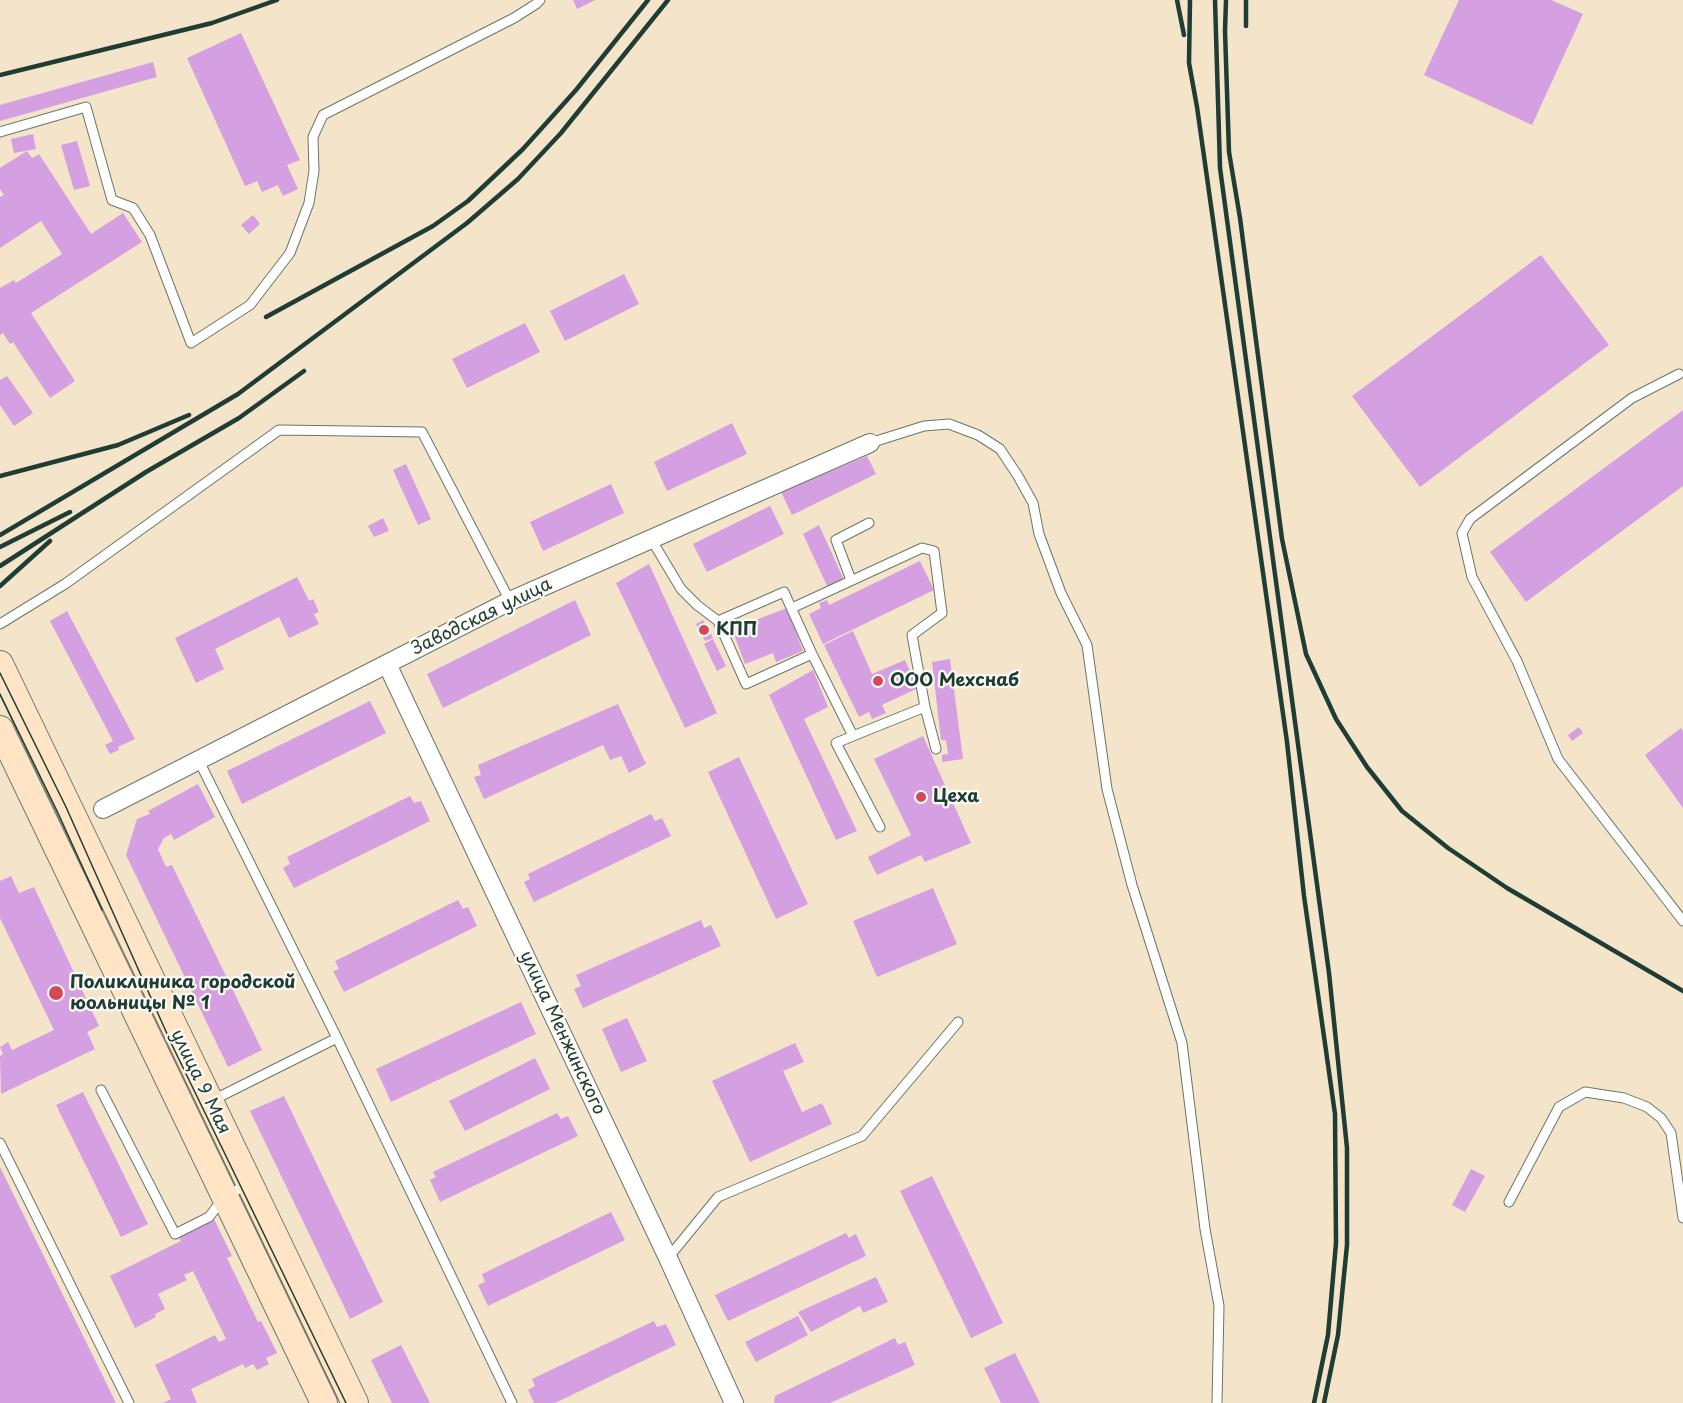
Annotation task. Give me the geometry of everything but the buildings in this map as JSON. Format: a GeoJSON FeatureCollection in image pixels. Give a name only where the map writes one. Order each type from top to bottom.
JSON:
{"type":"FeatureCollection","features":[{"type":"Feature","properties":{"kind":"main road","name":"улица 9 Мая"},"geometry":{"type":"LineString","coordinates":[[0,664],[355,1403]]}},
{"type":"Feature","properties":{"kind":"main road","name":"улица 9 Мая"},"geometry":{"type":"LineString","coordinates":[[0,729],[324,1403]]}},
{"type":"Feature","properties":{"kind":"street","name":"Заводская улица"},"geometry":{"type":"LineString","coordinates":[[103,809],[510,601],[870,443]]}},
{"type":"Feature","properties":{"kind":"street","name":"улица Менжинского"},"geometry":{"type":"LineString","coordinates":[[387,664],[668,1258],[734,1403]]}},
{"type":"Feature","properties":{"kind":"lane"},"geometry":{"type":"LineString","coordinates":[[0,132],[86,107],[112,200],[133,208],[150,235],[191,343],[250,305],[290,254],[309,203],[314,171],[313,137],[323,115],[514,18],[540,0]]}},
{"type":"Feature","properties":{"kind":"lane"},"geometry":{"type":"LineString","coordinates":[[1679,374],[1632,398],[1470,519],[1462,533],[1472,577],[1517,661],[1558,759],[1683,921]]}},
{"type":"Feature","properties":{"kind":"lane"},"geometry":{"type":"LineString","coordinates":[[870,443],[924,426],[950,424],[978,435],[1000,450],[1033,503],[1039,534],[1061,593],[1087,645],[1107,789],[1132,885],[1182,1043],[1205,1229],[1219,1306],[1216,1403]]}},
{"type":"Feature","properties":{"kind":"lane"},"geometry":{"type":"LineString","coordinates":[[0,624],[65,584],[279,430],[422,432],[510,601]]}},
{"type":"Feature","properties":{"kind":"lane"},"geometry":{"type":"LineString","coordinates":[[851,580],[836,540],[870,524]]}},
{"type":"Feature","properties":{"kind":"lane"},"geometry":{"type":"LineString","coordinates":[[651,539],[681,589],[718,621],[746,684],[812,654]]}},
{"type":"Feature","properties":{"kind":"lane"},"geometry":{"type":"LineString","coordinates":[[792,608],[922,548],[934,551],[942,613],[912,635],[925,706],[936,749]]}},
{"type":"Feature","properties":{"kind":"lane"},"geometry":{"type":"LineString","coordinates":[[718,621],[784,591],[853,736]]}},
{"type":"Feature","properties":{"kind":"lane"},"geometry":{"type":"LineString","coordinates":[[880,827],[836,743],[925,706]]}},
{"type":"Feature","properties":{"kind":"lane"},"geometry":{"type":"LineString","coordinates":[[199,761],[337,1038],[512,1403]]}},
{"type":"Feature","properties":{"kind":"lane"},"geometry":{"type":"LineString","coordinates":[[668,1258],[718,1197],[862,1137],[958,1022]]}},
{"type":"Feature","properties":{"kind":"lane"},"geometry":{"type":"LineString","coordinates":[[209,1102],[337,1038]]}},
{"type":"Feature","properties":{"kind":"lane"},"geometry":{"type":"LineString","coordinates":[[101,1090],[175,1234],[209,1217],[225,1196],[249,1184]]}},
{"type":"Feature","properties":{"kind":"lane"},"geometry":{"type":"LineString","coordinates":[[1509,1202],[1559,1107],[1585,1092],[1624,1098],[1647,1107],[1661,1118],[1671,1133],[1683,1218]]}},
{"type":"Feature","properties":{"kind":"lane"},"geometry":{"type":"LineString","coordinates":[[0,1143],[129,1403]]}},
{"type":"Feature","properties":{"kind":"tram line"},"geometry":{"type":"LineString","coordinates":[[0,673],[66,807],[172,1045],[346,1403]]}},
{"type":"Feature","properties":{"kind":"tram line"},"geometry":{"type":"LineString","coordinates":[[0,694],[102,910]]}},
{"type":"Feature","properties":{"kind":"railway"},"geometry":{"type":"LineString","coordinates":[[0,75],[212,23],[277,0]]}},
{"type":"Feature","properties":{"kind":"railway"},"geometry":{"type":"LineString","coordinates":[[266,317],[433,226],[468,201],[523,149],[576,90],[648,0]]}},
{"type":"Feature","properties":{"kind":"railway"},"geometry":{"type":"LineString","coordinates":[[0,535],[238,394],[467,223],[518,179],[561,133],[668,0]]}},
{"type":"Feature","properties":{"kind":"railway"},"geometry":{"type":"LineString","coordinates":[[1177,0],[1184,35]]}},
{"type":"Feature","properties":{"kind":"railway"},"geometry":{"type":"LineString","coordinates":[[1190,0],[1189,63],[1287,742],[1304,896],[1335,1114],[1336,1243],[1328,1335],[1314,1403]]}},
{"type":"Feature","properties":{"kind":"railway"},"geometry":{"type":"LineString","coordinates":[[1215,0],[1220,168],[1329,973],[1347,1148],[1347,1245],[1338,1335],[1324,1403]]}},
{"type":"Feature","properties":{"kind":"railway"},"geometry":{"type":"LineString","coordinates":[[1226,0],[1229,152],[1240,218],[1282,539],[1306,654],[1336,719],[1367,767],[1402,811],[1448,848],[1507,888],[1683,991]]}},
{"type":"Feature","properties":{"kind":"railway"},"geometry":{"type":"LineString","coordinates":[[1246,0],[1246,26]]}},
{"type":"Feature","properties":{"kind":"railway"},"geometry":{"type":"LineString","coordinates":[[0,566],[146,472],[239,418],[304,371]]}},
{"type":"Feature","properties":{"kind":"railway"},"geometry":{"type":"LineString","coordinates":[[0,476],[118,445],[189,415]]}},
{"type":"Feature","properties":{"kind":"railway"},"geometry":{"type":"LineString","coordinates":[[0,547],[70,512]]}},
{"type":"Feature","properties":{"kind":"railway"},"geometry":{"type":"LineString","coordinates":[[0,586],[50,541]]}},
{"type":"Feature","properties":{"kind":"place","name":"КПП"},"geometry":{"type":"Point","coordinates":[704,630]}},
{"type":"Feature","properties":{"kind":"place","name":"ООО Мехснаб"},"geometry":{"type":"Point","coordinates":[878,681]}},
{"type":"Feature","properties":{"kind":"place","name":"Цеха"},"geometry":{"type":"Point","coordinates":[921,797]}},
{"type":"Feature","properties":{"kind":"place","name":"Поликлиника городской юольницы № 1"},"geometry":{"type":"Point","coordinates":[56,993]}}]}
